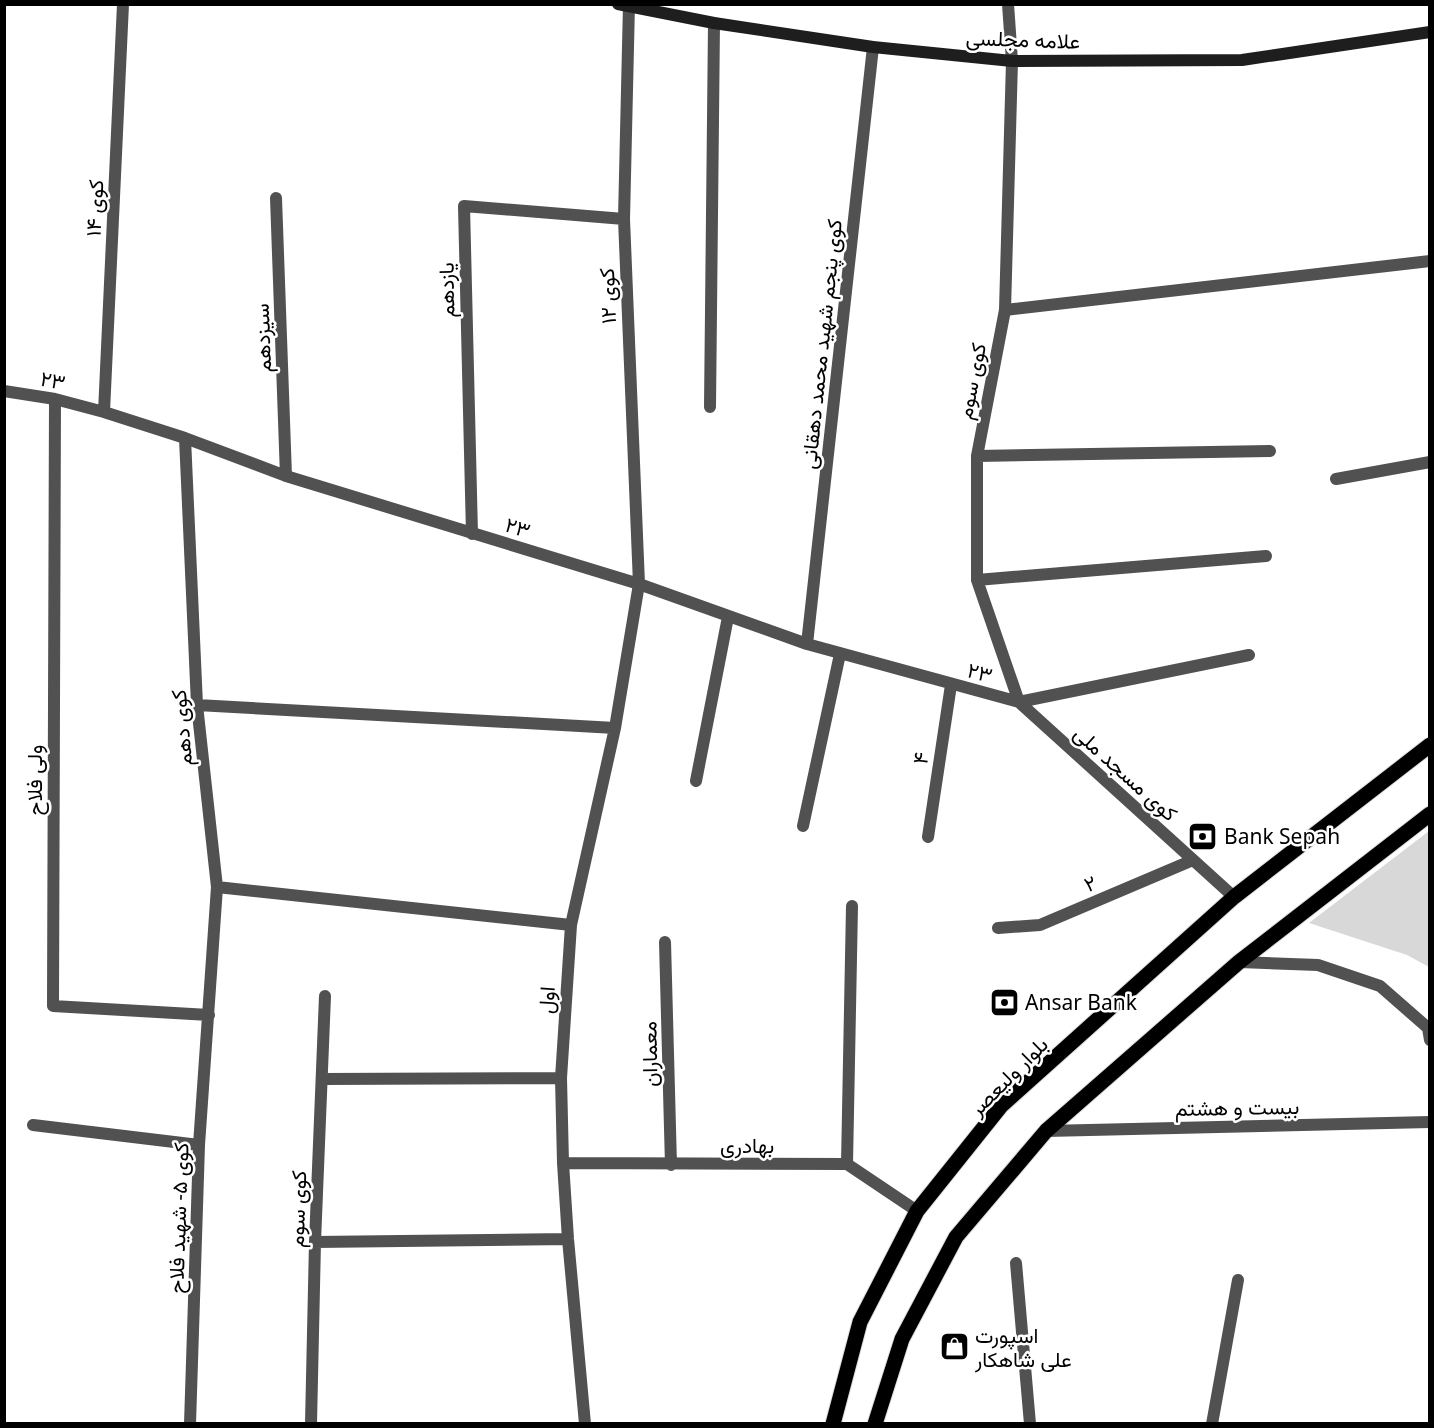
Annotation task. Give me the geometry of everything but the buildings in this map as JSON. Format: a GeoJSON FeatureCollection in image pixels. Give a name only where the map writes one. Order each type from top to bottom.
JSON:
{"type":"FeatureCollection","features":[{"type":"Feature","properties":{"kind":"main road","name":"علامه مجلسی"},"geometry":{"type":"LineString","coordinates":[[625,5],[714,23],[873,47],[1012,61],[1242,60],[1430,32]]}},
{"type":"Feature","properties":{"kind":"main road","name":"بلوار ولیعصر"},"geometry":{"type":"LineString","coordinates":[[833,1424],[860,1322],[917,1210],[1001,1106],[1234,897],[1430,745]]}},
{"type":"Feature","properties":{"kind":"main road"},"geometry":{"type":"LineString","coordinates":[[875,1424],[902,1339],[957,1238],[1046,1131],[1239,962],[1430,814]]}},
{"type":"Feature","properties":{"kind":"street","name":"کوی ۱۴"},"geometry":{"type":"LineString","coordinates":[[104,412],[123,4]]}},
{"type":"Feature","properties":{"kind":"street","name":"کوی سوم"},"geometry":{"type":"LineString","coordinates":[[1008,4],[1012,61],[1005,310],[977,456],[977,580],[1019,702]]}},
{"type":"Feature","properties":{"kind":"street","name":"کوی ۱۲"},"geometry":{"type":"LineString","coordinates":[[625,5],[624,219],[639,584]]}},
{"type":"Feature","properties":{"kind":"street"},"geometry":{"type":"LineString","coordinates":[[710,407],[714,23]]}},
{"type":"Feature","properties":{"kind":"street","name":"کوی پنجم شهید محمد دهقانی"},"geometry":{"type":"LineString","coordinates":[[807,644],[873,47]]}},
{"type":"Feature","properties":{"kind":"street","name":"سیزدهم"},"geometry":{"type":"LineString","coordinates":[[276,198],[286,476]]}},
{"type":"Feature","properties":{"kind":"street","name":"یازدهم"},"geometry":{"type":"LineString","coordinates":[[472,534],[464,206],[624,219]]}},
{"type":"Feature","properties":{"kind":"street"},"geometry":{"type":"LineString","coordinates":[[1005,310],[1430,261]]}},
{"type":"Feature","properties":{"kind":"street","name":"۲۳"},"geometry":{"type":"LineString","coordinates":[[4,391],[55,399],[104,412],[185,438],[286,476],[639,584],[807,644],[1019,702]]}},
{"type":"Feature","properties":{"kind":"street","name":"ولی فلاح"},"geometry":{"type":"LineString","coordinates":[[55,399],[53,1006],[209,1015]]}},
{"type":"Feature","properties":{"kind":"street","name":"کوی دهم"},"geometry":{"type":"LineString","coordinates":[[185,438],[197,705],[217,887],[209,1015]]}},
{"type":"Feature","properties":{"kind":"street"},"geometry":{"type":"LineString","coordinates":[[977,456],[1270,451]]}},
{"type":"Feature","properties":{"kind":"street"},"geometry":{"type":"LineString","coordinates":[[1336,479],[1430,462]]}},
{"type":"Feature","properties":{"kind":"street"},"geometry":{"type":"LineString","coordinates":[[977,580],[1266,556]]}},
{"type":"Feature","properties":{"kind":"street","name":"اول"},"geometry":{"type":"LineString","coordinates":[[585,1424],[567,1239],[561,1078],[571,925],[615,728],[639,584]]}},
{"type":"Feature","properties":{"kind":"street"},"geometry":{"type":"LineString","coordinates":[[696,781],[728,617]]}},
{"type":"Feature","properties":{"kind":"street"},"geometry":{"type":"LineString","coordinates":[[803,826],[840,654]]}},
{"type":"Feature","properties":{"kind":"street"},"geometry":{"type":"LineString","coordinates":[[1019,702],[1249,655]]}},
{"type":"Feature","properties":{"kind":"street","name":"۴"},"geometry":{"type":"LineString","coordinates":[[928,837],[951,685]]}},
{"type":"Feature","properties":{"kind":"street","name":"کوی مسجد ملی"},"geometry":{"type":"LineString","coordinates":[[1019,702],[1234,897]]}},
{"type":"Feature","properties":{"kind":"street"},"geometry":{"type":"LineString","coordinates":[[197,705],[615,728]]}},
{"type":"Feature","properties":{"kind":"street","name":"۲"},"geometry":{"type":"LineString","coordinates":[[998,928],[1040,926],[1193,860]]}},
{"type":"Feature","properties":{"kind":"street"},"geometry":{"type":"LineString","coordinates":[[217,887],[571,925]]}},
{"type":"Feature","properties":{"kind":"street"},"geometry":{"type":"LineString","coordinates":[[852,906],[847,1164],[917,1210]]}},
{"type":"Feature","properties":{"kind":"street","name":"معماران"},"geometry":{"type":"LineString","coordinates":[[665,942],[671,1165]]}},
{"type":"Feature","properties":{"kind":"street"},"geometry":{"type":"LineString","coordinates":[[1239,962],[1318,965],[1370,982],[1380,986],[1429,1031]]}},
{"type":"Feature","properties":{"kind":"street","name":"کوی سوم"},"geometry":{"type":"LineString","coordinates":[[311,1424],[315,1242],[325,996]]}},
{"type":"Feature","properties":{"kind":"street","name":"کوی ۵- شهید فلاح"},"geometry":{"type":"LineString","coordinates":[[190,1424],[199,1145],[209,1015]]}},
{"type":"Feature","properties":{"kind":"street"},"geometry":{"type":"LineString","coordinates":[[322,1079],[561,1078]]}},
{"type":"Feature","properties":{"kind":"street","name":"بیست و هشتم"},"geometry":{"type":"LineString","coordinates":[[1046,1131],[1430,1122]]}},
{"type":"Feature","properties":{"kind":"street"},"geometry":{"type":"LineString","coordinates":[[33,1125],[199,1145]]}},
{"type":"Feature","properties":{"kind":"street","name":"بهادری"},"geometry":{"type":"LineString","coordinates":[[563,1163],[847,1164]]}},
{"type":"Feature","properties":{"kind":"street"},"geometry":{"type":"LineString","coordinates":[[315,1242],[567,1239]]}},
{"type":"Feature","properties":{"kind":"street"},"geometry":{"type":"LineString","coordinates":[[1016,1263],[1030,1424]]}},
{"type":"Feature","properties":{"kind":"street"},"geometry":{"type":"LineString","coordinates":[[1212,1424],[1238,1280]]}},
{"type":"Feature","properties":{"kind":"shaded area"},"geometry":{"type":"Polygon","coordinates":[[[1429,831],[1429,967],[1407,955],[1309,923],[1429,831]]]}},
{"type":"Feature","properties":{"kind":"place","name":"Bank Sepah"},"geometry":{"type":"Point","coordinates":[1203,836]}},
{"type":"Feature","properties":{"kind":"place","name":"Ansar Bank"},"geometry":{"type":"Point","coordinates":[1004,1002]}},
{"type":"Feature","properties":{"kind":"place","name":"اسپورت علی شاهکار"},"geometry":{"type":"Point","coordinates":[954,1347]}}]}
